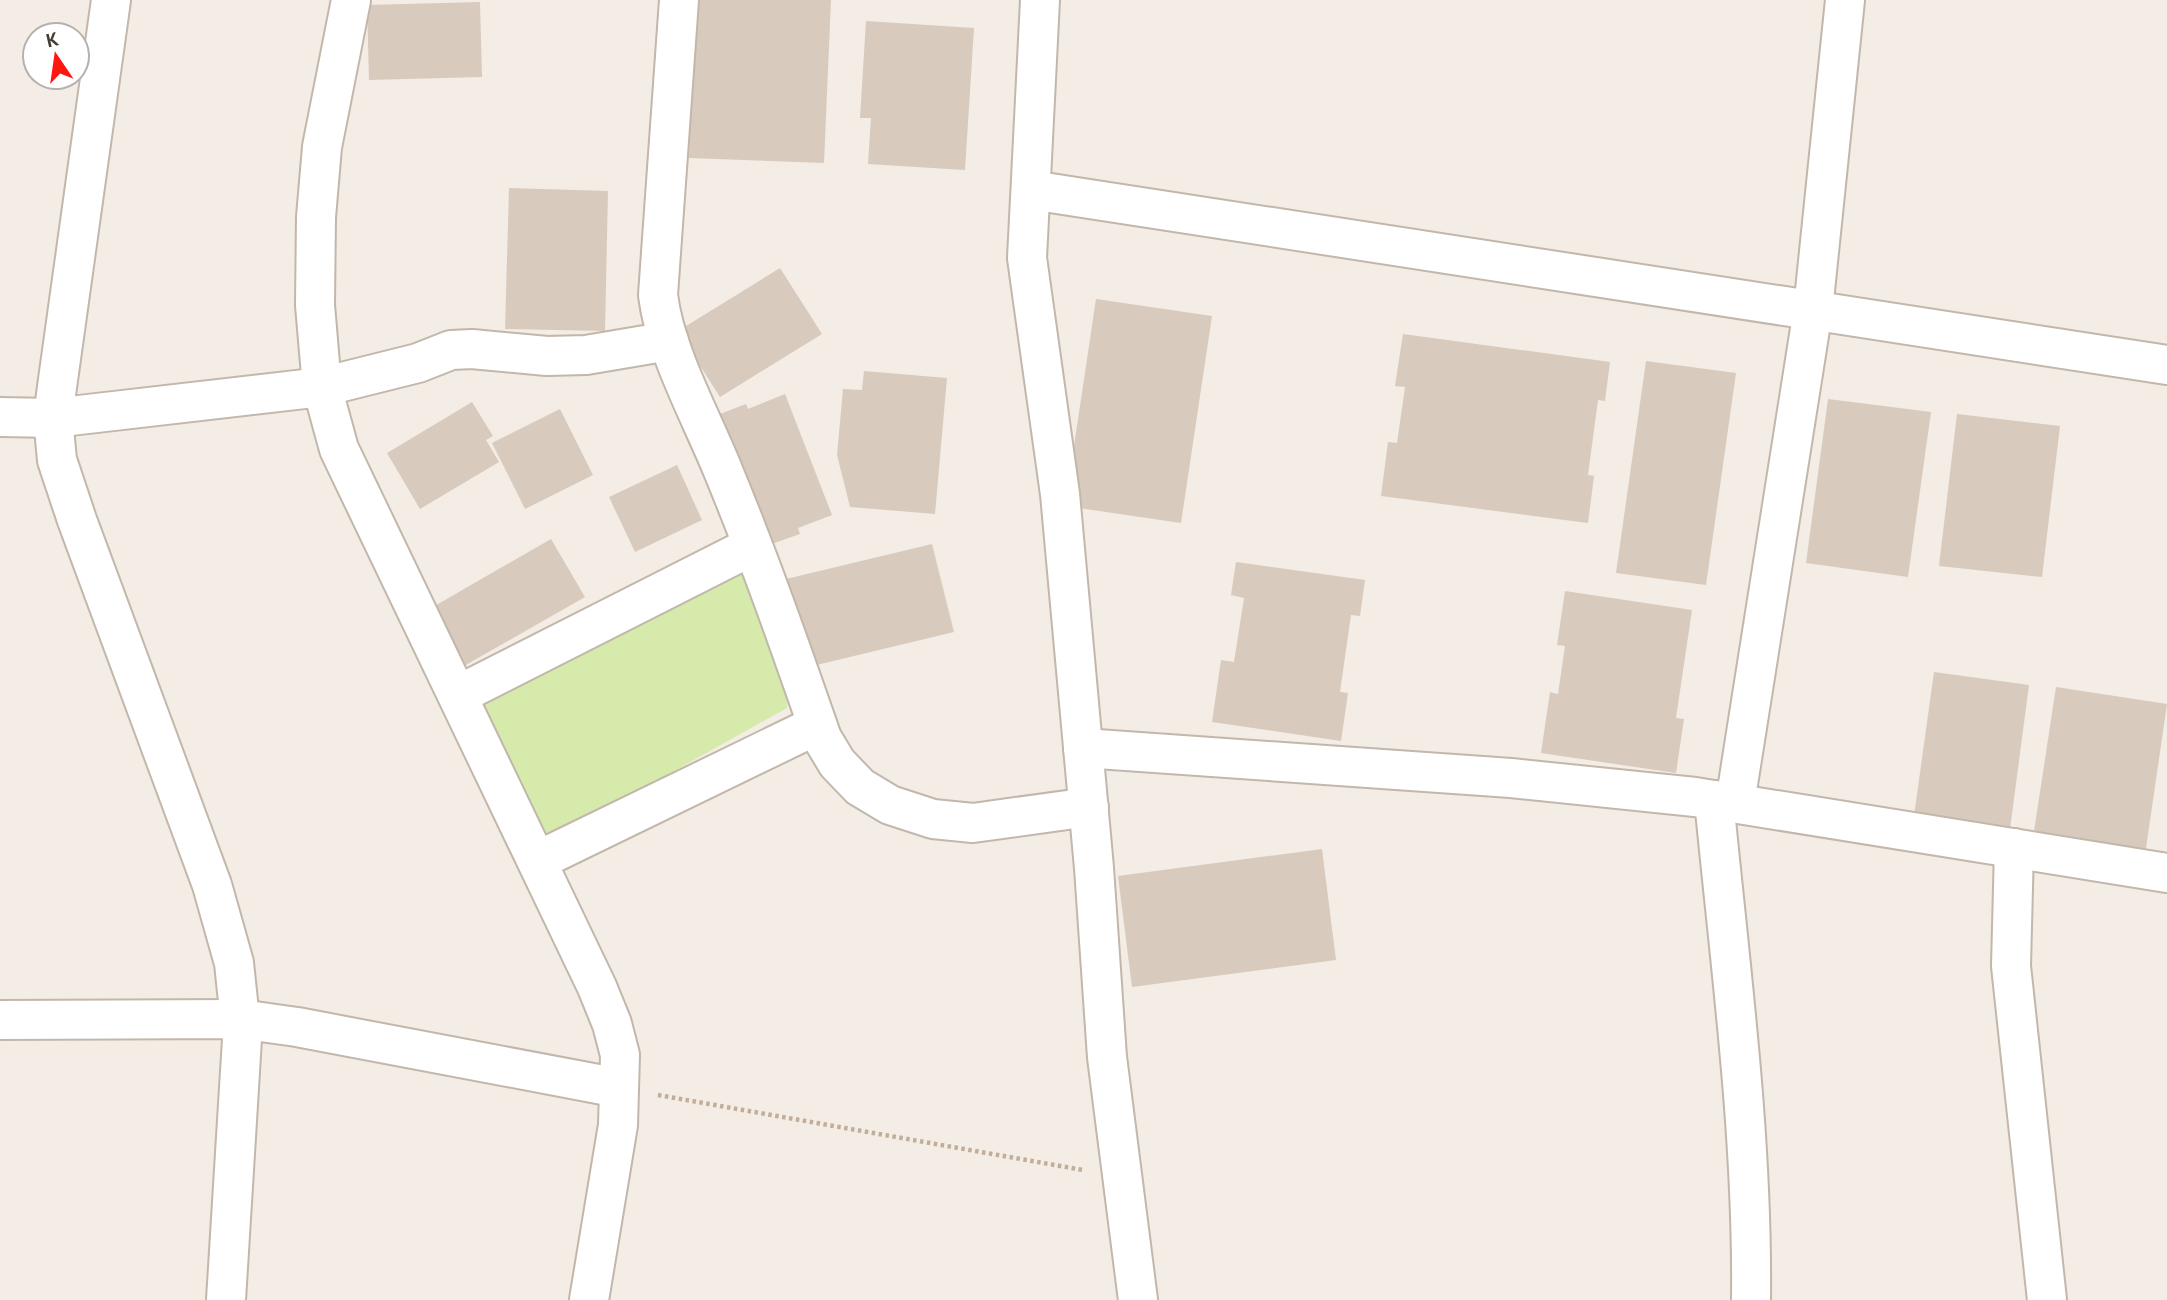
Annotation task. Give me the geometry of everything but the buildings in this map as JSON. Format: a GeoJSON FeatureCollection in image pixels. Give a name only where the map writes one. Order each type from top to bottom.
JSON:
{"type":"FeatureCollection","features":[{"type":"Feature","properties":{"kind":"street"},"geometry":{"type":"LineString","coordinates":[[111,0],[53,418],[57,460],[212,885],[234,963],[242,1039],[226,1300]]}},
{"type":"Feature","properties":{"kind":"street"},"geometry":{"type":"LineString","coordinates":[[351,0],[318,184],[315,305],[322,387],[339,449],[537,861],[612,1024],[620,1055],[618,1125],[589,1300]]}},
{"type":"Feature","properties":{"kind":"street"},"geometry":{"type":"LineString","coordinates":[[679,0],[658,295],[668,341],[725,476],[822,738],[837,763],[860,787],[890,805],[933,819],[973,823],[1089,807]]}},
{"type":"Feature","properties":{"kind":"street"},"geometry":{"type":"LineString","coordinates":[[1040,0],[1027,258],[1060,494],[1089,807],[1107,1057],[1138,1300]]}},
{"type":"Feature","properties":{"kind":"street"},"geometry":{"type":"LineString","coordinates":[[1751,1300],[1752,1242],[1747,1146],[1724,802],[1813,310],[1840,0]]}},
{"type":"Feature","properties":{"kind":"street"},"geometry":{"type":"LineString","coordinates":[[1031,190],[2167,365]]}},
{"type":"Feature","properties":{"kind":"street"},"geometry":{"type":"LineString","coordinates":[[0,417],[53,418],[322,387],[418,363],[451,350],[586,355],[668,341]]}},
{"type":"Feature","properties":{"kind":"street"},"geometry":{"type":"LineString","coordinates":[[458,695],[752,546]]}},
{"type":"Feature","properties":{"kind":"street"},"geometry":{"type":"LineString","coordinates":[[537,861],[817,725]]}},
{"type":"Feature","properties":{"kind":"street"},"geometry":{"type":"LineString","coordinates":[[1083,748],[1511,778],[1724,802],[2167,873]]}},
{"type":"Feature","properties":{"kind":"street"},"geometry":{"type":"LineString","coordinates":[[2014,848],[2011,966],[2047,1300]]}},
{"type":"Feature","properties":{"kind":"street"},"geometry":{"type":"LineString","coordinates":[[0,1020],[240,1019],[297,1027],[619,1088]]}},
{"type":"Feature","properties":{"kind":"path"},"geometry":{"type":"LineString","coordinates":[[619,1088],[1123,1177]]}},
{"type":"Feature","properties":{"kind":"green space"},"geometry":{"type":"Polygon","coordinates":[[[742,569],[788,696],[787,708],[574,827],[544,832],[481,703],[742,569]]]}}]}
